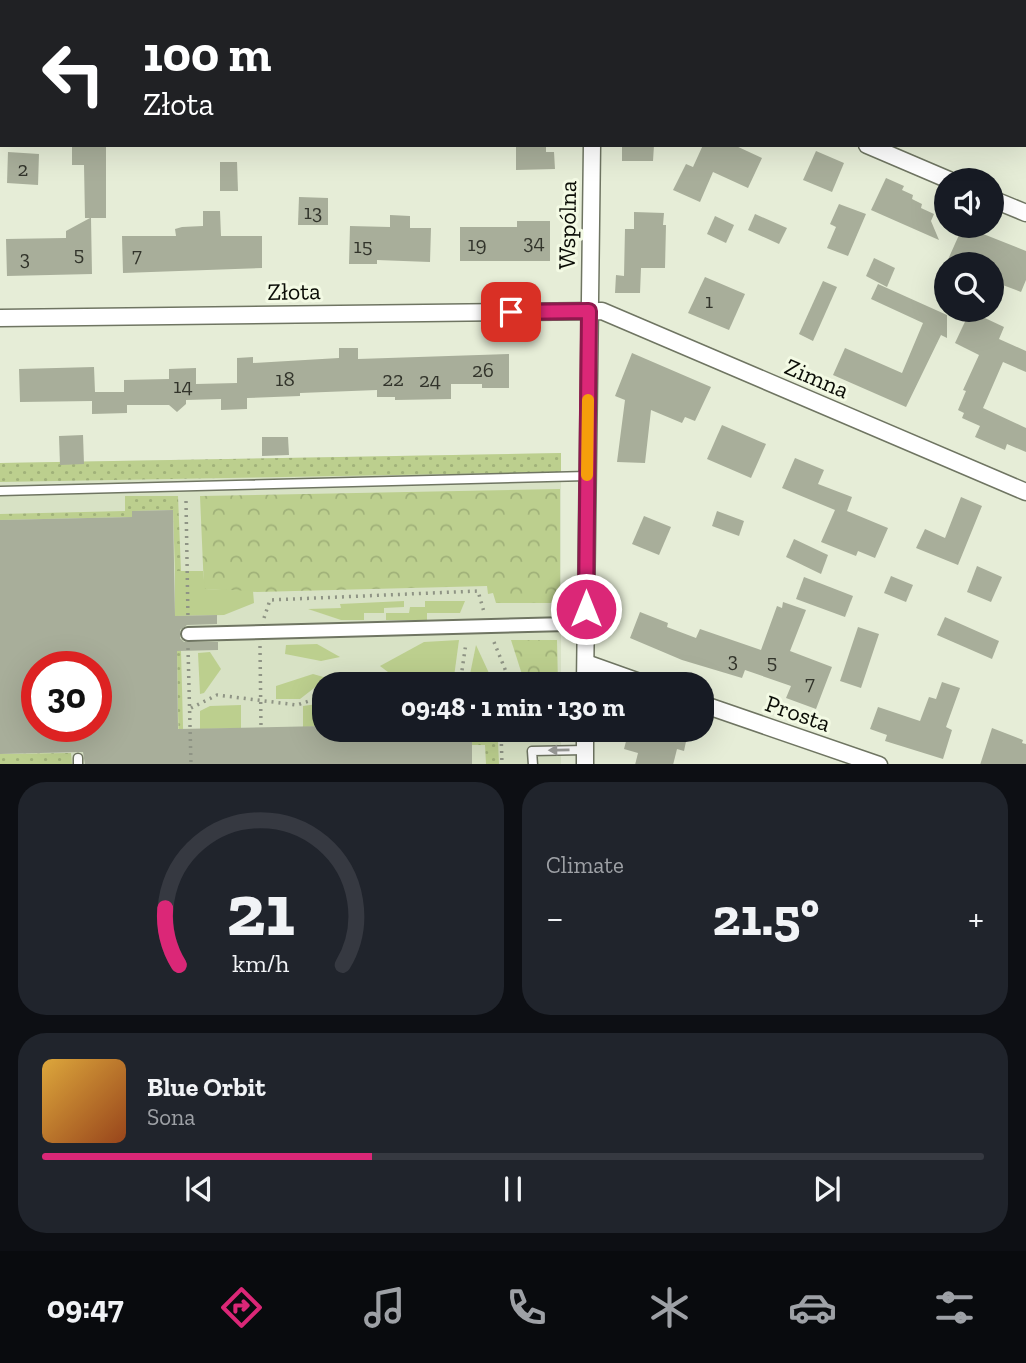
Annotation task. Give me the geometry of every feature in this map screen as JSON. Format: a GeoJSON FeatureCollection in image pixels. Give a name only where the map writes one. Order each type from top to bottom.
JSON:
{"type":"FeatureCollection","features":[{"type":"Feature","properties":{"kind":"street","name":"Wspólna"},"geometry":{"type":"LineString","coordinates":[[586,672],[592,147]]}},
{"type":"Feature","properties":{"kind":"street"},"geometry":{"type":"LineString","coordinates":[[872,147],[934,174]]}},
{"type":"Feature","properties":{"kind":"street"},"geometry":{"type":"LineString","coordinates":[[1004,204],[1026,213]]}},
{"type":"Feature","properties":{"kind":"street","name":"Złota"},"geometry":{"type":"LineString","coordinates":[[0,318],[589,311]]}},
{"type":"Feature","properties":{"kind":"street","name":"Zimna"},"geometry":{"type":"LineString","coordinates":[[589,311],[602,311],[625,320],[1026,492]]}},
{"type":"Feature","properties":{"kind":"street"},"geometry":{"type":"LineString","coordinates":[[188,634],[568,624]]}},
{"type":"Feature","properties":{"kind":"street"},"geometry":{"type":"LineString","coordinates":[[586,663],[611,672]]}},
{"type":"Feature","properties":{"kind":"street","name":"Prosta"},"geometry":{"type":"LineString","coordinates":[[714,708],[876,764]]}},
{"type":"Feature","properties":{"kind":"lane"},"geometry":{"type":"LineString","coordinates":[[0,492],[587,477]]}},
{"type":"Feature","properties":{"kind":"lane"},"geometry":{"type":"LineString","coordinates":[[533,764],[532,751],[585,757]]}},
{"type":"Feature","properties":{"kind":"path"},"geometry":{"type":"LineString","coordinates":[[186,488],[191,764]]}},
{"type":"Feature","properties":{"kind":"path"},"geometry":{"type":"LineString","coordinates":[[261,728],[260,632],[270,600],[478,591],[506,672]]}},
{"type":"Feature","properties":{"kind":"path"},"geometry":{"type":"LineString","coordinates":[[462,672],[468,627]]}},
{"type":"Feature","properties":{"kind":"path"},"geometry":{"type":"LineString","coordinates":[[190,709],[217,695],[297,705],[312,700]]}},
{"type":"Feature","properties":{"kind":"path"},"geometry":{"type":"LineString","coordinates":[[501,742],[502,764]]}},
{"type":"Feature","properties":{"kind":"shaded area"},"geometry":{"type":"Polygon","coordinates":[[[561,453],[561,672],[312,672],[312,742],[561,742],[561,764],[0,764],[0,463],[561,453]]]}},
{"type":"Feature","properties":{"kind":"green space"},"geometry":{"type":"Polygon","coordinates":[[[561,453],[561,472],[0,482],[0,463],[561,453]]]}},
{"type":"Feature","properties":{"kind":"green space"},"geometry":{"type":"Polygon","coordinates":[[[560,489],[560,603],[496,603],[493,593],[488,594],[487,586],[257,592],[204,589],[200,496],[560,489]]]}},
{"type":"Feature","properties":{"kind":"green space"},"geometry":{"type":"Polygon","coordinates":[[[125,496],[178,496],[181,571],[175,571],[173,510],[133,511],[132,517],[0,520],[0,514],[125,511],[125,496]]]}},
{"type":"Feature","properties":{"kind":"green space"},"geometry":{"type":"Polygon","coordinates":[[[175,571],[203,571],[205,589],[253,591],[254,603],[224,615],[175,616],[175,571]]]}},
{"type":"Feature","properties":{"kind":"green space"},"geometry":{"type":"Polygon","coordinates":[[[404,601],[404,607],[384,608],[384,613],[364,613],[364,620],[341,620],[308,609],[341,608],[340,604],[404,601]]]}},
{"type":"Feature","properties":{"kind":"green space"},"geometry":{"type":"Polygon","coordinates":[[[425,601],[465,601],[460,613],[427,613],[427,620],[386,620],[386,613],[409,613],[410,607],[425,607],[425,601]]]}},
{"type":"Feature","properties":{"kind":"green space"},"geometry":{"type":"Polygon","coordinates":[[[459,640],[455,672],[388,672],[380,666],[424,642],[459,640]]]}},
{"type":"Feature","properties":{"kind":"green space"},"geometry":{"type":"Polygon","coordinates":[[[511,640],[557,640],[558,672],[521,672],[511,640]]]}},
{"type":"Feature","properties":{"kind":"green space"},"geometry":{"type":"Polygon","coordinates":[[[317,644],[340,657],[321,661],[285,654],[286,645],[317,644]]]}},
{"type":"Feature","properties":{"kind":"green space"},"geometry":{"type":"Polygon","coordinates":[[[476,645],[488,672],[470,672],[476,645]]]}},
{"type":"Feature","properties":{"kind":"green space"},"geometry":{"type":"Polygon","coordinates":[[[177,651],[181,651],[184,764],[179,764],[177,651]]]}},
{"type":"Feature","properties":{"kind":"green space"},"geometry":{"type":"Polygon","coordinates":[[[210,652],[221,669],[204,693],[200,694],[198,653],[210,652]]]}},
{"type":"Feature","properties":{"kind":"green space"},"geometry":{"type":"Polygon","coordinates":[[[312,674],[312,690],[300,699],[276,699],[276,686],[312,674]]]}},
{"type":"Feature","properties":{"kind":"green space"},"geometry":{"type":"Polygon","coordinates":[[[241,705],[241,728],[200,729],[200,711],[210,706],[241,705]]]}},
{"type":"Feature","properties":{"kind":"green space"},"geometry":{"type":"Polygon","coordinates":[[[312,705],[312,727],[303,727],[303,706],[312,705]]]}},
{"type":"Feature","properties":{"kind":"green space"},"geometry":{"type":"Polygon","coordinates":[[[472,742],[498,742],[499,764],[486,764],[485,745],[472,745],[472,742]]]}},
{"type":"Feature","properties":{"kind":"green space"},"geometry":{"type":"Polygon","coordinates":[[[71,753],[72,764],[0,764],[0,754],[71,753]]]}},
{"type":"Feature","properties":{"kind":"building"},"geometry":{"type":"Polygon","coordinates":[[[72,147],[106,147],[106,218],[91,218],[92,274],[7,276],[6,239],[66,238],[66,231],[90,218],[85,218],[84,165],[72,165],[72,147]]]}},
{"type":"Feature","properties":{"kind":"building"},"geometry":{"type":"Polygon","coordinates":[[[516,147],[546,147],[546,152],[554,152],[555,169],[516,170],[516,147]]]}},
{"type":"Feature","properties":{"kind":"building"},"geometry":{"type":"Polygon","coordinates":[[[622,147],[654,147],[653,161],[622,161],[622,147]]]}},
{"type":"Feature","properties":{"kind":"building"},"geometry":{"type":"Polygon","coordinates":[[[702,147],[738,147],[762,158],[748,188],[713,172],[700,202],[673,190],[686,164],[693,167],[702,147]]]}},
{"type":"Feature","properties":{"kind":"building"},"geometry":{"type":"Polygon","coordinates":[[[816,151],[844,163],[832,192],[803,180],[816,151]]]}},
{"type":"Feature","properties":{"kind":"building"},"geometry":{"type":"Polygon","coordinates":[[[8,152],[39,154],[38,185],[7,183],[8,152]]]}},
{"type":"Feature","properties":{"kind":"building"},"geometry":{"type":"Polygon","coordinates":[[[220,162],[237,162],[238,191],[220,191],[220,162]]]}},
{"type":"Feature","properties":{"kind":"building"},"geometry":{"type":"Polygon","coordinates":[[[886,178],[904,186],[902,190],[913,195],[912,199],[922,204],[921,208],[934,214],[931,221],[934,238],[871,210],[886,178]]]}},
{"type":"Feature","properties":{"kind":"building"},"geometry":{"type":"Polygon","coordinates":[[[299,197],[328,198],[328,225],[298,225],[299,197]]]}},
{"type":"Feature","properties":{"kind":"building"},"geometry":{"type":"Polygon","coordinates":[[[839,204],[866,214],[848,256],[827,248],[836,227],[830,224],[839,204]]]}},
{"type":"Feature","properties":{"kind":"building"},"geometry":{"type":"Polygon","coordinates":[[[203,211],[220,211],[221,236],[262,236],[262,268],[123,273],[122,236],[176,236],[175,229],[203,226],[203,211]]]}},
{"type":"Feature","properties":{"kind":"building"},"geometry":{"type":"Polygon","coordinates":[[[634,212],[664,213],[665,268],[641,268],[640,293],[615,293],[616,275],[624,276],[625,229],[634,229],[634,212]]]}},
{"type":"Feature","properties":{"kind":"building"},"geometry":{"type":"Polygon","coordinates":[[[755,214],[787,228],[779,244],[748,230],[755,214]]]}},
{"type":"Feature","properties":{"kind":"building"},"geometry":{"type":"Polygon","coordinates":[[[390,215],[410,216],[410,228],[431,228],[430,262],[377,260],[377,264],[349,264],[350,226],[390,227],[390,215]]]}},
{"type":"Feature","properties":{"kind":"building"},"geometry":{"type":"Polygon","coordinates":[[[715,216],[734,225],[726,243],[707,234],[715,216]]]}},
{"type":"Feature","properties":{"kind":"building"},"geometry":{"type":"Polygon","coordinates":[[[517,221],[550,221],[550,261],[460,261],[460,227],[517,227],[517,221]]]}},
{"type":"Feature","properties":{"kind":"building"},"geometry":{"type":"Polygon","coordinates":[[[958,238],[993,238],[1026,251],[1026,280],[1021,292],[1004,286],[1004,252],[951,252],[958,238]]]}},
{"type":"Feature","properties":{"kind":"building"},"geometry":{"type":"Polygon","coordinates":[[[874,258],[895,268],[887,287],[866,276],[874,258]]]}},
{"type":"Feature","properties":{"kind":"building"},"geometry":{"type":"Polygon","coordinates":[[[705,277],[745,294],[729,330],[688,313],[705,277]]]}},
{"type":"Feature","properties":{"kind":"building"},"geometry":{"type":"Polygon","coordinates":[[[823,281],[837,287],[813,341],[799,334],[823,281]]]}},
{"type":"Feature","properties":{"kind":"building"},"geometry":{"type":"Polygon","coordinates":[[[878,284],[934,309],[934,322],[947,322],[947,338],[941,335],[906,407],[833,375],[845,348],[902,373],[923,323],[871,299],[878,284]]]}},
{"type":"Feature","properties":{"kind":"building"},"geometry":{"type":"Polygon","coordinates":[[[965,322],[993,322],[1004,327],[999,339],[1026,351],[1026,372],[1003,362],[983,408],[1026,428],[1026,452],[1007,444],[1005,450],[975,437],[980,426],[962,418],[964,413],[958,410],[966,391],[963,390],[979,355],[955,343],[965,322]]]}},
{"type":"Feature","properties":{"kind":"building"},"geometry":{"type":"Polygon","coordinates":[[[339,348],[358,348],[358,359],[509,354],[509,388],[482,388],[482,384],[451,384],[451,399],[395,400],[395,397],[377,397],[377,390],[300,393],[300,396],[247,398],[247,409],[221,410],[221,399],[186,400],[186,404],[177,412],[169,405],[127,405],[127,413],[92,414],[92,401],[20,402],[19,369],[94,367],[95,392],[124,392],[124,380],[169,379],[169,369],[196,368],[196,384],[237,383],[237,358],[253,357],[253,363],[339,358],[339,348]]]}},
{"type":"Feature","properties":{"kind":"building"},"geometry":{"type":"Polygon","coordinates":[[[632,353],[711,387],[695,421],[685,417],[682,423],[651,410],[645,463],[617,462],[625,400],[615,396],[632,353]]]}},
{"type":"Feature","properties":{"kind":"building"},"geometry":{"type":"Polygon","coordinates":[[[722,425],[766,444],[751,478],[707,459],[722,425]]]}},
{"type":"Feature","properties":{"kind":"building"},"geometry":{"type":"Polygon","coordinates":[[[83,435],[84,464],[60,465],[59,436],[83,435]]]}},
{"type":"Feature","properties":{"kind":"building"},"geometry":{"type":"Polygon","coordinates":[[[262,437],[288,437],[289,455],[262,456],[262,437]]]}},
{"type":"Feature","properties":{"kind":"building"},"geometry":{"type":"Polygon","coordinates":[[[795,458],[824,470],[818,484],[852,497],[847,511],[888,528],[875,558],[858,551],[856,556],[821,542],[835,510],[782,488],[795,458]]]}},
{"type":"Feature","properties":{"kind":"building"},"geometry":{"type":"Polygon","coordinates":[[[961,497],[982,506],[958,565],[916,548],[925,529],[945,538],[961,497]]]}},
{"type":"Feature","properties":{"kind":"building"},"geometry":{"type":"Polygon","coordinates":[[[173,510],[175,616],[217,615],[217,624],[187,625],[180,630],[180,638],[184,642],[218,642],[218,650],[177,651],[178,729],[312,726],[312,742],[472,742],[472,764],[85,764],[83,752],[0,754],[0,520],[132,517],[132,511],[173,510]]]}},
{"type":"Feature","properties":{"kind":"building"},"geometry":{"type":"Polygon","coordinates":[[[717,511],[744,521],[739,536],[712,526],[717,511]]]}},
{"type":"Feature","properties":{"kind":"building"},"geometry":{"type":"Polygon","coordinates":[[[644,516],[671,527],[659,555],[632,544],[644,516]]]}},
{"type":"Feature","properties":{"kind":"building"},"geometry":{"type":"Polygon","coordinates":[[[794,539],[828,555],[821,574],[786,557],[794,539]]]}},
{"type":"Feature","properties":{"kind":"building"},"geometry":{"type":"Polygon","coordinates":[[[977,566],[1002,577],[991,602],[967,592],[977,566]]]}},
{"type":"Feature","properties":{"kind":"building"},"geometry":{"type":"Polygon","coordinates":[[[891,576],[913,585],[906,602],[884,593],[891,576]]]}},
{"type":"Feature","properties":{"kind":"building"},"geometry":{"type":"Polygon","coordinates":[[[804,577],[853,596],[845,617],[796,599],[804,577]]]}},
{"type":"Feature","properties":{"kind":"building"},"geometry":{"type":"Polygon","coordinates":[[[783,602],[806,610],[790,651],[832,667],[816,709],[786,698],[791,686],[745,670],[742,678],[682,660],[630,638],[640,612],[668,623],[667,627],[696,638],[700,629],[761,650],[777,606],[782,608],[783,602]]]}},
{"type":"Feature","properties":{"kind":"building"},"geometry":{"type":"Polygon","coordinates":[[[945,617],[999,641],[992,659],[937,635],[945,617]]]}},
{"type":"Feature","properties":{"kind":"building"},"geometry":{"type":"Polygon","coordinates":[[[858,627],[879,634],[861,688],[840,681],[858,627]]]}},
{"type":"Feature","properties":{"kind":"building"},"geometry":{"type":"Polygon","coordinates":[[[942,682],[960,688],[946,727],[952,730],[943,759],[885,741],[887,735],[870,729],[878,707],[920,721],[929,697],[936,699],[942,682]]]}},
{"type":"Feature","properties":{"kind":"building"},"geometry":{"type":"Polygon","coordinates":[[[992,728],[1023,740],[1022,743],[1026,744],[1026,764],[980,764],[992,728]]]}},
{"type":"Feature","properties":{"kind":"building"},"geometry":{"type":"Polygon","coordinates":[[[626,742],[686,742],[684,751],[677,749],[673,764],[635,764],[638,753],[624,749],[626,742]]]}},
{"type":"Feature","properties":{"kind":"slow traffic"},"geometry":{"type":"LineString","coordinates":[[587,475],[588,400]]}},
{"type":"Feature","properties":{"kind":"route"},"geometry":{"type":"LineString","coordinates":[[511,312],[589,311],[586,609]]}}]}
